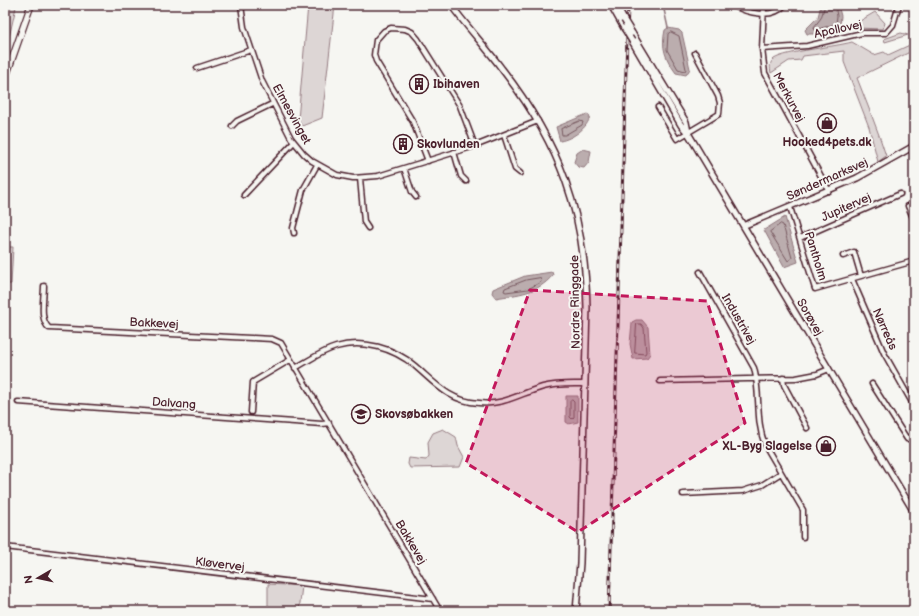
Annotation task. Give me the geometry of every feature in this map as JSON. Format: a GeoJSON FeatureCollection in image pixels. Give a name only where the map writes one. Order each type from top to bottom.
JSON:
{"type":"FeatureCollection","features":[{"type":"Feature","properties":{"kind":"main road"},"geometry":{"type":"LineString","coordinates":[[5,79],[31,5]]}},
{"type":"Feature","properties":{"kind":"street","name":"Elmesvinget"},"geometry":{"type":"LineString","coordinates":[[241,5],[244,27],[251,50],[272,104],[294,142],[304,154],[317,165],[338,175],[360,178],[378,176],[475,146],[538,121]]}},
{"type":"Feature","properties":{"kind":"street","name":"Nordre Ringgade"},"geometry":{"type":"LineString","coordinates":[[451,5],[502,68],[538,121],[565,178],[580,226],[586,275],[585,384],[580,563],[576,611]]}},
{"type":"Feature","properties":{"kind":"street","name":"Sorøvej"},"geometry":{"type":"LineString","coordinates":[[611,5],[681,124],[745,225],[828,369],[914,512]]}},
{"type":"Feature","properties":{"kind":"street","name":"Sorøvej"},"geometry":{"type":"LineString","coordinates":[[616,5],[686,122],[688,133]]}},
{"type":"Feature","properties":{"kind":"street"},"geometry":{"type":"LineString","coordinates":[[732,5],[752,12],[764,13],[775,13],[785,5]]}},
{"type":"Feature","properties":{"kind":"street","name":"Merkurvej"},"geometry":{"type":"LineString","coordinates":[[764,5],[762,49],[763,64],[768,81],[829,191]]}},
{"type":"Feature","properties":{"kind":"street","name":"Apollovej"},"geometry":{"type":"LineString","coordinates":[[762,49],[795,47],[862,33],[886,33],[893,25],[899,5]]}},
{"type":"Feature","properties":{"kind":"street"},"geometry":{"type":"LineString","coordinates":[[428,160],[413,122],[376,62],[374,48],[376,40],[384,31],[391,28],[405,29],[412,32],[418,39],[460,106],[475,146]]}},
{"type":"Feature","properties":{"kind":"street"},"geometry":{"type":"LineString","coordinates":[[197,68],[251,50]]}},
{"type":"Feature","properties":{"kind":"street"},"geometry":{"type":"LineString","coordinates":[[658,107],[677,139],[719,114],[720,110],[718,96],[695,53]]}},
{"type":"Feature","properties":{"kind":"street"},"geometry":{"type":"LineString","coordinates":[[232,126],[237,121],[272,104]]}},
{"type":"Feature","properties":{"kind":"street"},"geometry":{"type":"LineString","coordinates":[[504,135],[515,169],[520,172]]}},
{"type":"Feature","properties":{"kind":"street"},"geometry":{"type":"LineString","coordinates":[[244,195],[294,142]]}},
{"type":"Feature","properties":{"kind":"street","name":"Søndermarksvej"},"geometry":{"type":"LineString","coordinates":[[745,225],[829,191],[881,166],[914,146]]}},
{"type":"Feature","properties":{"kind":"street"},"geometry":{"type":"LineString","coordinates":[[454,152],[461,176],[466,181]]}},
{"type":"Feature","properties":{"kind":"street"},"geometry":{"type":"LineString","coordinates":[[294,233],[293,228],[303,190],[317,165]]}},
{"type":"Feature","properties":{"kind":"street"},"geometry":{"type":"LineString","coordinates":[[404,168],[412,192],[416,197]]}},
{"type":"Feature","properties":{"kind":"street"},"geometry":{"type":"LineString","coordinates":[[360,178],[364,222],[368,228]]}},
{"type":"Feature","properties":{"kind":"street","name":"Jupitervej"},"geometry":{"type":"LineString","coordinates":[[800,238],[900,194]]}},
{"type":"Feature","properties":{"kind":"street"},"geometry":{"type":"LineString","coordinates":[[908,206],[914,220]]}},
{"type":"Feature","properties":{"kind":"street","name":"Pantholm"},"geometry":{"type":"LineString","coordinates":[[790,207],[815,289],[914,261]]}},
{"type":"Feature","properties":{"kind":"street"},"geometry":{"type":"LineString","coordinates":[[843,256],[854,252],[861,276]]}},
{"type":"Feature","properties":{"kind":"street","name":"Industrivej"},"geometry":{"type":"LineString","coordinates":[[700,272],[750,359],[757,378],[758,422],[760,434],[803,510],[803,537]]}},
{"type":"Feature","properties":{"kind":"street","name":"Nørreås"},"geometry":{"type":"LineString","coordinates":[[852,279],[884,353],[914,406]]}},
{"type":"Feature","properties":{"kind":"street","name":"Bakkevej"},"geometry":{"type":"LineString","coordinates":[[44,286],[43,318],[45,325],[49,328],[272,339],[281,343],[440,611]]}},
{"type":"Feature","properties":{"kind":"street"},"geometry":{"type":"LineString","coordinates":[[295,368],[335,347],[354,344],[384,348],[400,355],[415,366],[436,386],[446,393],[467,402],[480,404],[505,402],[542,387],[555,384],[585,384]]}},
{"type":"Feature","properties":{"kind":"street"},"geometry":{"type":"LineString","coordinates":[[251,412],[253,382],[290,360]]}},
{"type":"Feature","properties":{"kind":"street"},"geometry":{"type":"LineString","coordinates":[[660,381],[783,378],[809,376],[828,369]]}},
{"type":"Feature","properties":{"kind":"street"},"geometry":{"type":"LineString","coordinates":[[783,378],[784,385],[807,428]]}},
{"type":"Feature","properties":{"kind":"street"},"geometry":{"type":"LineString","coordinates":[[872,384],[907,439],[914,435]]}},
{"type":"Feature","properties":{"kind":"street","name":"Dalvang"},"geometry":{"type":"LineString","coordinates":[[18,402],[314,424],[329,423]]}},
{"type":"Feature","properties":{"kind":"street"},"geometry":{"type":"LineString","coordinates":[[683,494],[743,491],[762,485],[781,473]]}},
{"type":"Feature","properties":{"kind":"street","name":"Kløvervej"},"geometry":{"type":"LineString","coordinates":[[5,547],[433,599]]}},
{"type":"Feature","properties":{"kind":"highlighted area"},"geometry":{"type":"Polygon","coordinates":[[[530,290],[707,301],[745,423],[578,532],[466,463],[530,290]]]}},
{"type":"Feature","properties":{"kind":"shaded area"},"geometry":{"type":"Polygon","coordinates":[[[5,5],[15,5],[16,7],[5,55],[5,5]]]}},
{"type":"Feature","properties":{"kind":"shaded area"},"geometry":{"type":"Polygon","coordinates":[[[308,5],[335,5],[322,118],[302,126],[298,120],[308,5]]]}},
{"type":"Feature","properties":{"kind":"shaded area"},"geometry":{"type":"Polygon","coordinates":[[[875,12],[885,23],[883,29],[856,28],[855,24],[875,12]]]}},
{"type":"Feature","properties":{"kind":"shaded area"},"geometry":{"type":"Polygon","coordinates":[[[901,33],[908,35],[885,42],[884,39],[901,33]]]}},
{"type":"Feature","properties":{"kind":"shaded area"},"geometry":{"type":"Polygon","coordinates":[[[852,42],[874,55],[884,52],[888,55],[914,43],[914,50],[857,78],[886,156],[878,162],[869,127],[844,62],[844,51],[803,56],[801,60],[789,61],[771,73],[771,62],[780,56],[852,42]]]}},
{"type":"Feature","properties":{"kind":"shaded area"},"geometry":{"type":"Polygon","coordinates":[[[5,247],[13,247],[11,284],[5,284],[5,247]]]}},
{"type":"Feature","properties":{"kind":"shaded area"},"geometry":{"type":"Polygon","coordinates":[[[443,429],[456,437],[458,446],[464,457],[460,467],[410,468],[408,464],[409,458],[426,460],[429,456],[428,442],[433,433],[443,429]]]}},
{"type":"Feature","properties":{"kind":"shaded area"},"geometry":{"type":"Polygon","coordinates":[[[268,584],[302,586],[299,611],[268,611],[268,584]]]}},
{"type":"Feature","properties":{"kind":"water"},"geometry":{"type":"Polygon","coordinates":[[[821,5],[838,5],[841,16],[840,25],[820,34],[807,34],[805,30],[818,17],[821,5]]]}},
{"type":"Feature","properties":{"kind":"water"},"geometry":{"type":"Polygon","coordinates":[[[668,28],[679,30],[682,33],[690,69],[686,75],[676,73],[665,53],[663,42],[665,30],[668,28]]]}},
{"type":"Feature","properties":{"kind":"water"},"geometry":{"type":"Polygon","coordinates":[[[587,114],[590,116],[589,120],[583,129],[569,138],[560,141],[556,127],[587,114]]]}},
{"type":"Feature","properties":{"kind":"water"},"geometry":{"type":"Polygon","coordinates":[[[583,149],[591,151],[589,162],[584,168],[578,167],[574,162],[577,153],[583,149]]]}},
{"type":"Feature","properties":{"kind":"water"},"geometry":{"type":"Polygon","coordinates":[[[785,217],[798,262],[784,267],[764,230],[785,217]]]}},
{"type":"Feature","properties":{"kind":"water"},"geometry":{"type":"Polygon","coordinates":[[[552,272],[553,275],[547,281],[534,290],[496,298],[492,293],[493,289],[525,276],[552,272]]]}},
{"type":"Feature","properties":{"kind":"water"},"geometry":{"type":"Polygon","coordinates":[[[642,320],[648,327],[650,354],[647,358],[633,359],[630,344],[632,322],[642,320]]]}},
{"type":"Feature","properties":{"kind":"water"},"geometry":{"type":"Polygon","coordinates":[[[566,396],[578,396],[578,422],[569,424],[566,422],[566,396]]]}},
{"type":"Feature","properties":{"kind":"waterway"},"geometry":{"type":"LineString","coordinates":[[663,5],[668,28]]}},
{"type":"Feature","properties":{"kind":"railway"},"geometry":{"type":"LineString","coordinates":[[609,611],[628,5]]}},
{"type":"Feature","properties":{"kind":"place","name":"Ibihaven"},"geometry":{"type":"Point","coordinates":[419,84]}},
{"type":"Feature","properties":{"kind":"place","name":"Hooked4pets.dk"},"geometry":{"type":"Point","coordinates":[827,123]}},
{"type":"Feature","properties":{"kind":"place","name":"Skovlunden"},"geometry":{"type":"Point","coordinates":[403,144]}},
{"type":"Feature","properties":{"kind":"place","name":"Skovsøbakken"},"geometry":{"type":"Point","coordinates":[361,414]}},
{"type":"Feature","properties":{"kind":"place","name":"XL-Byg Slagelse"},"geometry":{"type":"Point","coordinates":[826,446]}}]}
